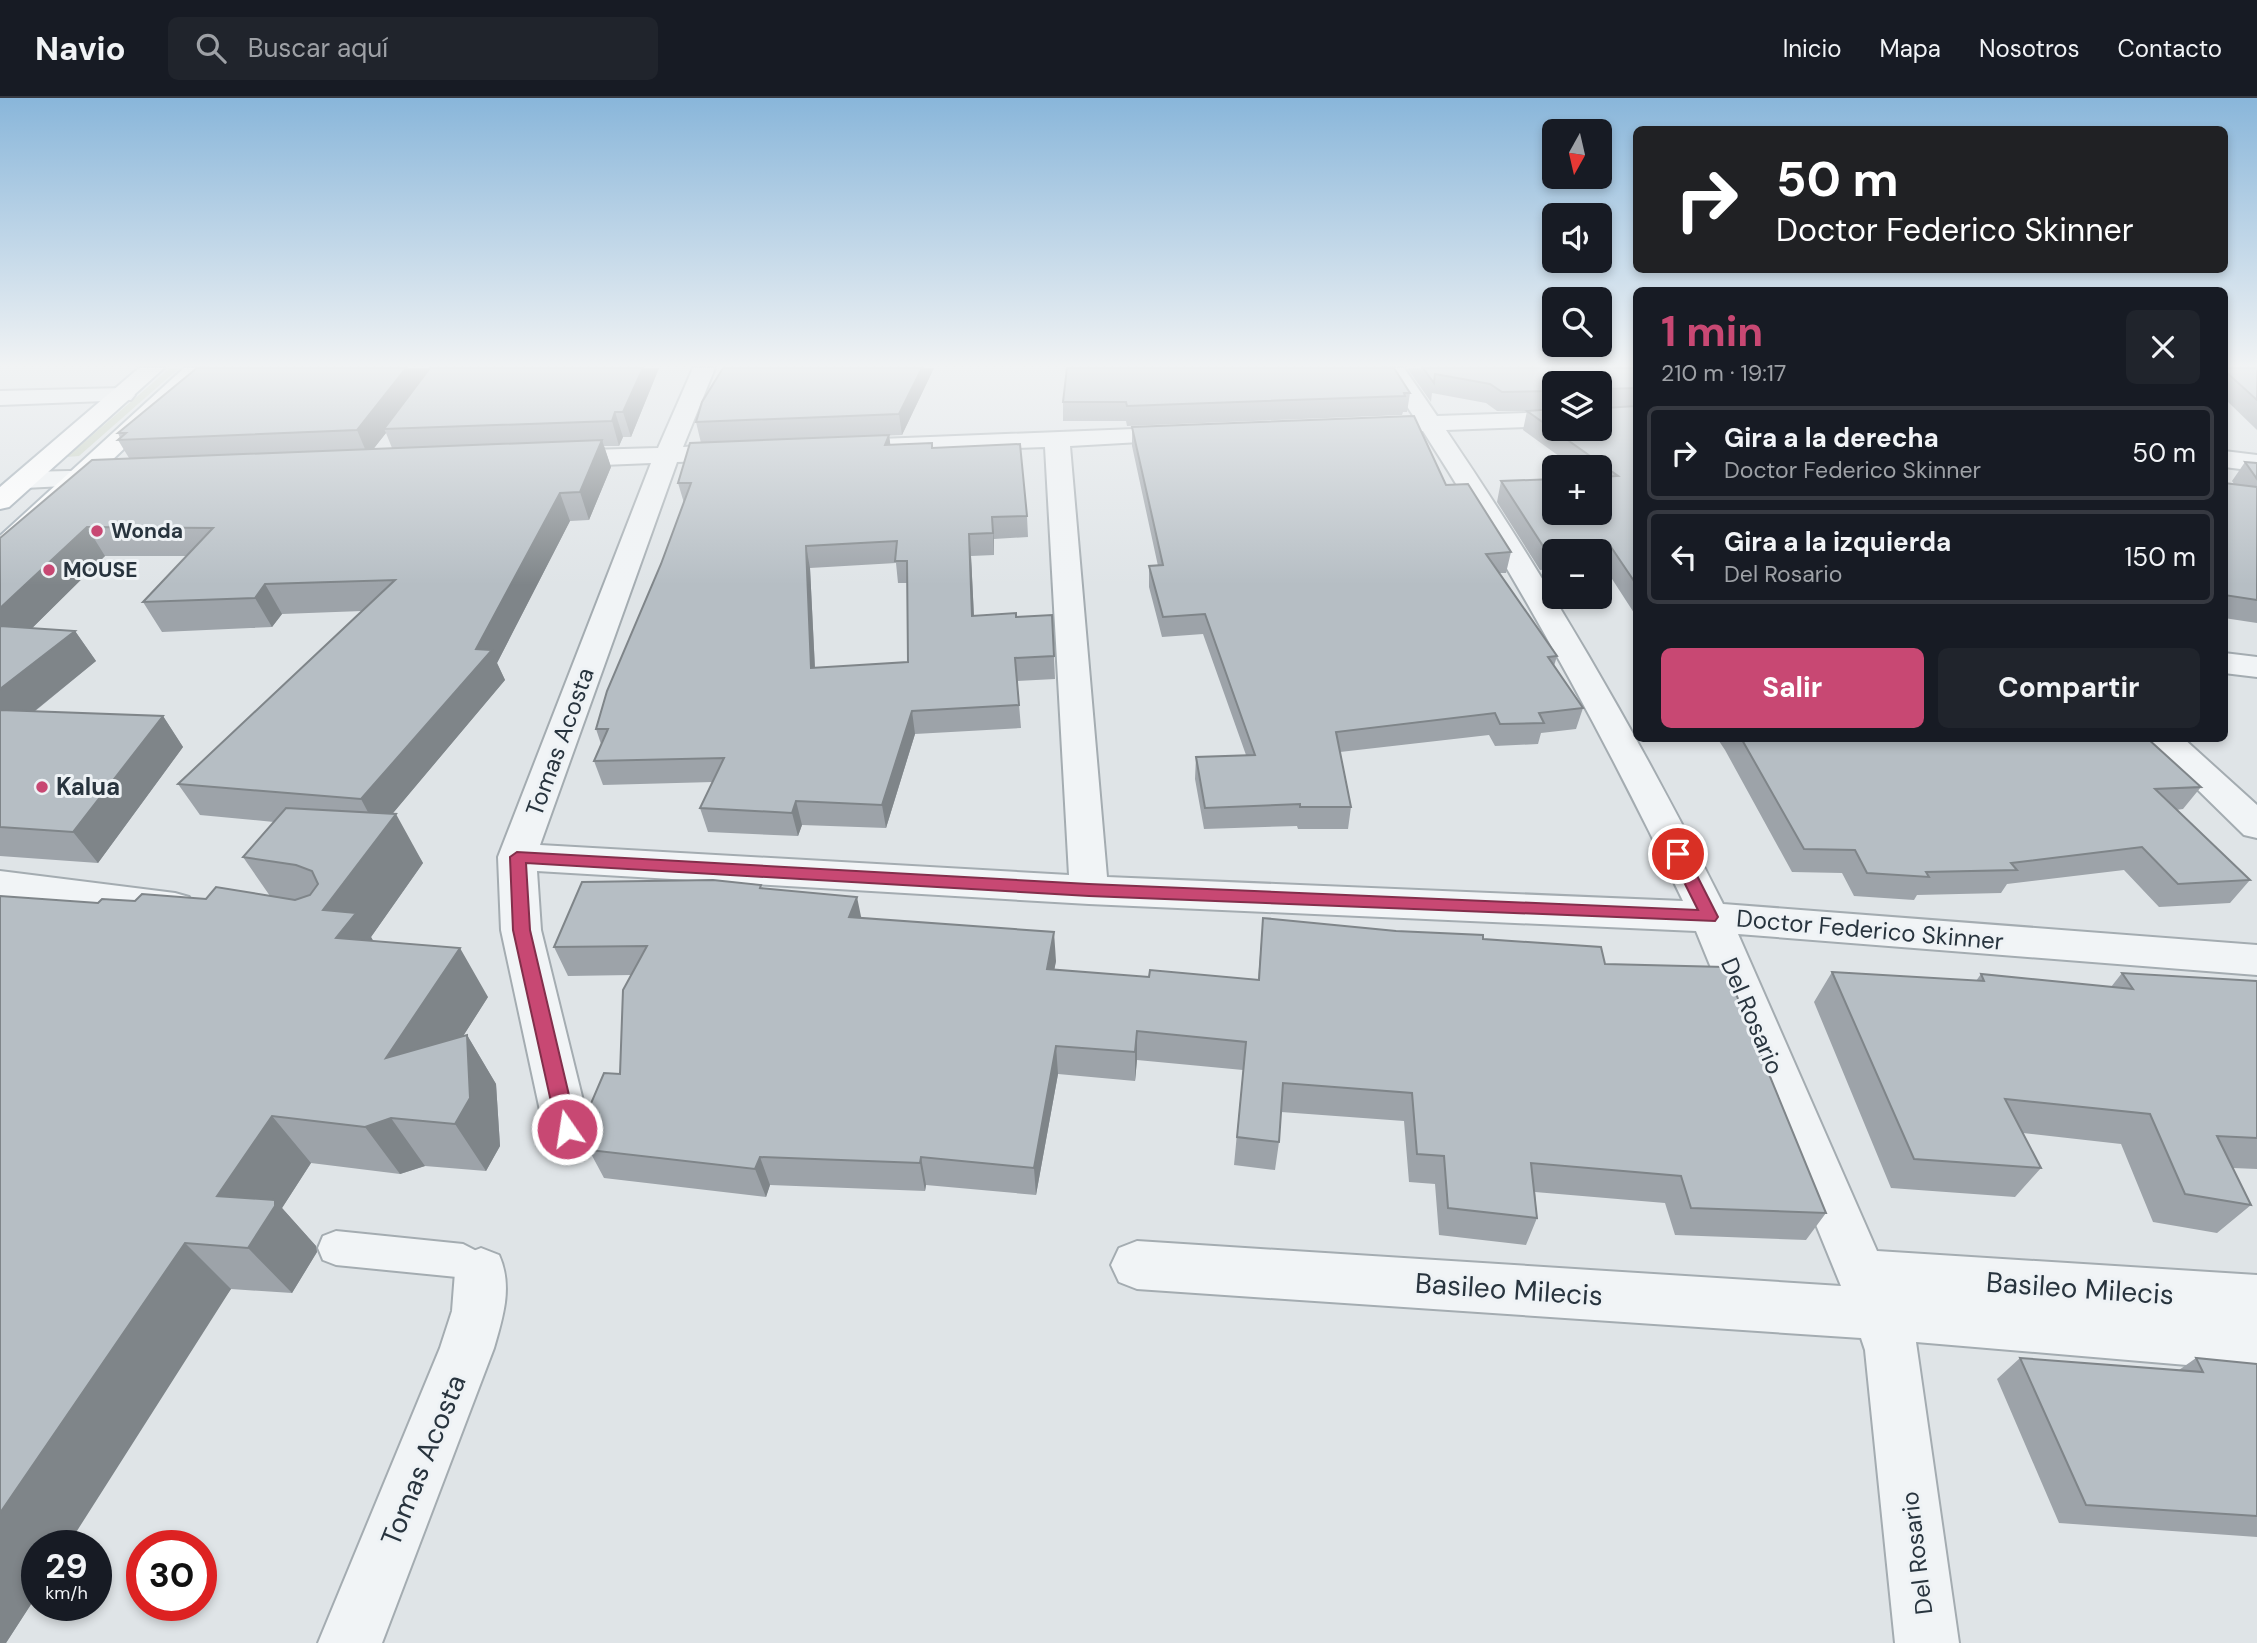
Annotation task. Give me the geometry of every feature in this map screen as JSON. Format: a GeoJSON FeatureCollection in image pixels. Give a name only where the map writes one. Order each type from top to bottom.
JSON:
{"type":"FeatureCollection","features":[{"type":"Feature","properties":{"kind":"main road"},"geometry":{"type":"LineString","coordinates":[[0,500],[71,440]]}},
{"type":"Feature","properties":{"kind":"main road"},"geometry":{"type":"LineString","coordinates":[[0,551],[121,440]]}},
{"type":"Feature","properties":{"kind":"street","name":"Tomas Acosta"},"geometry":{"type":"LineString","coordinates":[[567,1129],[521,930],[517,857],[673,440]]}},
{"type":"Feature","properties":{"kind":"street"},"geometry":{"type":"LineString","coordinates":[[862,447],[1030,440]]}},
{"type":"Feature","properties":{"kind":"street"},"geometry":{"type":"LineString","coordinates":[[1057,440],[1089,890]]}},
{"type":"Feature","properties":{"kind":"street","name":"Del Rosario"},"geometry":{"type":"LineString","coordinates":[[1440,440],[1575,659],[1626,751],[1710,917],[1870,1294],[1892,1350],[1927,1643]]}},
{"type":"Feature","properties":{"kind":"street"},"geometry":{"type":"LineString","coordinates":[[2228,446],[2241,461]]}},
{"type":"Feature","properties":{"kind":"street"},"geometry":{"type":"LineString","coordinates":[[527,460],[764,451]]}},
{"type":"Feature","properties":{"kind":"street"},"geometry":{"type":"LineString","coordinates":[[25,480],[136,477]]}},
{"type":"Feature","properties":{"kind":"street"},"geometry":{"type":"LineString","coordinates":[[2228,663],[2257,667]]}},
{"type":"Feature","properties":{"kind":"street"},"geometry":{"type":"LineString","coordinates":[[2165,742],[2257,826]]}},
{"type":"Feature","properties":{"kind":"street","name":"Doctor Federico Skinner"},"geometry":{"type":"LineString","coordinates":[[517,857],[1089,890],[1710,917],[2257,960]]}},
{"type":"Feature","properties":{"kind":"street"},"geometry":{"type":"LineString","coordinates":[[0,885],[213,913]]}},
{"type":"Feature","properties":{"kind":"street","name":"Basileo Milecis"},"geometry":{"type":"LineString","coordinates":[[1138,1265],[1870,1294],[2257,1300]]}},
{"type":"Feature","properties":{"kind":"street","name":"Tomas Acosta"},"geometry":{"type":"LineString","coordinates":[[350,1643],[467,1348],[478,1311],[481,1272]]}},
{"type":"Feature","properties":{"kind":"street"},"geometry":{"type":"LineString","coordinates":[[1870,1294],[2257,1345]]}},
{"type":"Feature","properties":{"kind":"lane"},"geometry":{"type":"LineString","coordinates":[[336,1248],[463,1262],[481,1272]]}},
{"type":"Feature","properties":{"kind":"green space"},"geometry":{"type":"Polygon","coordinates":[[[87,440],[97,440],[79,456],[67,457],[87,440]]]}},
{"type":"Feature","properties":{"kind":"building"},"geometry":{"type":"Polygon","coordinates":[[[602,440],[580,492],[560,493],[476,649],[492,650],[361,799],[178,784],[395,580],[265,584],[255,598],[143,602],[213,528],[87,527],[0,608],[0,538],[92,460],[602,440]]]}},
{"type":"Feature","properties":{"kind":"building"},"geometry":{"type":"Polygon","coordinates":[[[887,440],[885,445],[932,443],[932,448],[1020,444],[1027,516],[992,517],[993,533],[969,534],[972,616],[1016,613],[1016,617],[1052,615],[1054,656],[1015,658],[1019,705],[912,711],[882,805],[796,801],[792,813],[700,808],[724,758],[594,761],[608,729],[596,729],[607,691],[661,564],[691,483],[678,483],[690,443],[887,440]],[[897,541],[806,546],[811,668],[908,662],[907,561],[895,561],[897,541]]]}},
{"type":"Feature","properties":{"kind":"building"},"geometry":{"type":"Polygon","coordinates":[[[1135,440],[1425,440],[1446,485],[1468,484],[1511,552],[1486,554],[1557,656],[1548,657],[1583,708],[1539,713],[1544,723],[1500,724],[1495,713],[1336,732],[1351,807],[1300,807],[1300,804],[1205,808],[1196,757],[1255,755],[1205,614],[1163,617],[1149,566],[1163,565],[1135,440]]]}},
{"type":"Feature","properties":{"kind":"building"},"geometry":{"type":"Polygon","coordinates":[[[1633,440],[1633,580],[1612,548],[1612,539],[1542,539],[1542,544],[1501,481],[1542,479],[1542,525],[1612,525],[1612,476],[1618,476],[1612,472],[1612,455],[1589,455],[1569,441],[1633,440]]]}},
{"type":"Feature","properties":{"kind":"building"},"geometry":{"type":"Polygon","coordinates":[[[2245,462],[2257,463],[2257,479],[2245,462]]]}},
{"type":"Feature","properties":{"kind":"building"},"geometry":{"type":"Polygon","coordinates":[[[2228,483],[2257,487],[2257,600],[2228,596],[2228,483]]]}},
{"type":"Feature","properties":{"kind":"building"},"geometry":{"type":"Polygon","coordinates":[[[0,626],[75,631],[0,689],[0,626]]]}},
{"type":"Feature","properties":{"kind":"building"},"geometry":{"type":"Polygon","coordinates":[[[0,710],[163,716],[73,832],[0,827],[0,710]]]}},
{"type":"Feature","properties":{"kind":"building"},"geometry":{"type":"Polygon","coordinates":[[[1743,742],[2151,742],[2201,787],[2155,789],[2250,880],[2178,884],[2142,847],[2011,863],[2017,870],[1926,872],[1929,877],[1867,873],[1855,850],[1804,849],[1743,742]]]}},
{"type":"Feature","properties":{"kind":"building"},"geometry":{"type":"Polygon","coordinates":[[[286,808],[396,814],[323,910],[356,913],[336,938],[460,948],[386,1058],[467,1035],[470,1098],[455,1124],[391,1118],[365,1127],[272,1116],[217,1196],[275,1200],[275,1206],[248,1248],[185,1243],[0,1513],[0,896],[98,903],[102,899],[135,901],[142,894],[206,899],[216,887],[295,900],[310,895],[318,884],[312,871],[296,865],[243,857],[286,808]]]}},
{"type":"Feature","properties":{"kind":"building"},"geometry":{"type":"Polygon","coordinates":[[[713,880],[761,885],[760,888],[857,897],[849,917],[1054,932],[1047,969],[1149,977],[1150,970],[1259,980],[1263,918],[1396,931],[1483,935],[1483,939],[1601,947],[1605,964],[1725,967],[1826,1213],[1691,1208],[1681,1176],[1531,1163],[1537,1218],[1448,1208],[1444,1156],[1417,1154],[1412,1093],[1283,1083],[1279,1142],[1237,1137],[1246,1042],[1137,1031],[1135,1052],[1056,1046],[1034,1168],[921,1157],[920,1163],[760,1157],[755,1169],[589,1150],[601,1130],[580,1129],[604,1073],[620,1074],[623,990],[647,946],[554,947],[582,882],[713,880]]]}},
{"type":"Feature","properties":{"kind":"building"},"geometry":{"type":"Polygon","coordinates":[[[1832,972],[1984,981],[1981,974],[2133,989],[2122,973],[2257,981],[2257,1138],[2217,1136],[2251,1205],[2185,1194],[2150,1114],[2005,1099],[2041,1168],[1914,1159],[1832,972]]]}},
{"type":"Feature","properties":{"kind":"building"},"geometry":{"type":"Polygon","coordinates":[[[2020,1358],[2203,1372],[2196,1358],[2257,1364],[2257,1516],[2086,1505],[2020,1358]]]}},
{"type":"Feature","properties":{"kind":"place","name":"Wonda"},"geometry":{"type":"Point","coordinates":[97,531]}},
{"type":"Feature","properties":{"kind":"place","name":"MOUSE"},"geometry":{"type":"Point","coordinates":[49,570]}},
{"type":"Feature","properties":{"kind":"place","name":"Kalua"},"geometry":{"type":"Point","coordinates":[42,787]}},
{"type":"Feature","properties":{"kind":"route"},"geometry":{"type":"LineString","coordinates":[[567,1129],[521,930],[517,857],[1089,890],[1710,917],[1678,854]]}}]}
